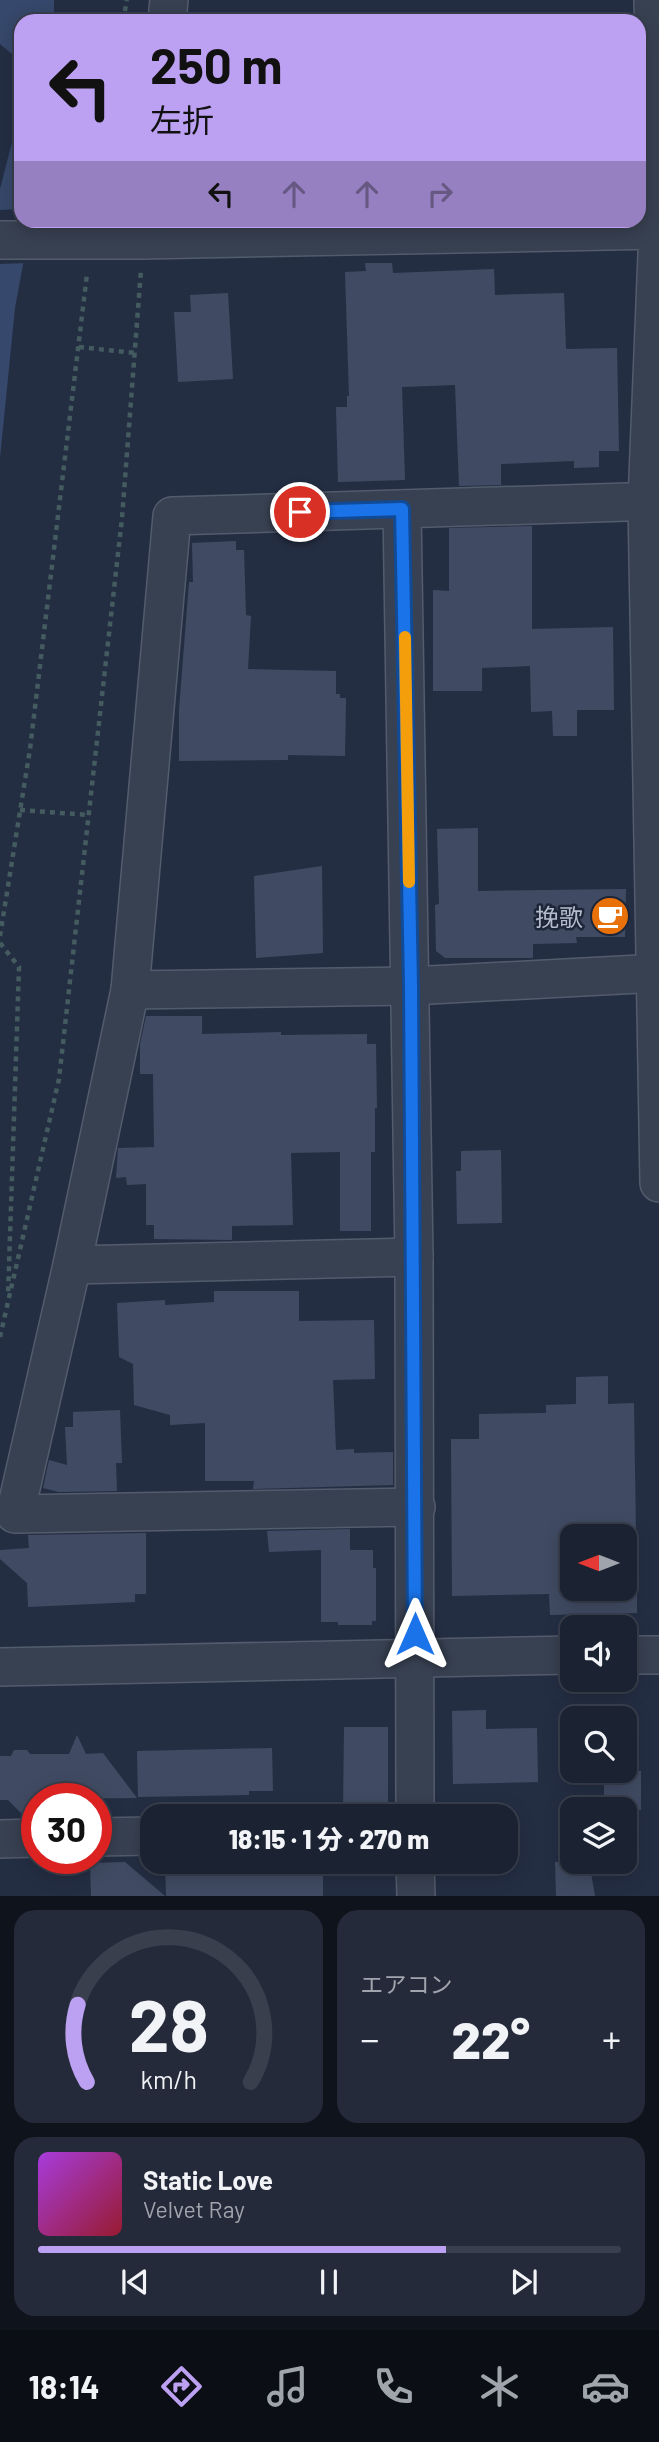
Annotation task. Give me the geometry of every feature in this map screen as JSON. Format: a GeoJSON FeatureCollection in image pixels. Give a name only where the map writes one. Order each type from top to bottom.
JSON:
{"type":"FeatureCollection","features":[{"type":"Feature","properties":{"kind":"street"},"geometry":{"type":"LineString","coordinates":[[653,0],[658,230],[653,501],[659,1183]]}},
{"type":"Feature","properties":{"kind":"street"},"geometry":{"type":"LineString","coordinates":[[0,240],[145,230],[658,230]]}},
{"type":"Feature","properties":{"kind":"street"},"geometry":{"type":"LineString","coordinates":[[416,1507],[15,1514],[72,1265],[130,990],[172,516],[653,501]]}},
{"type":"Feature","properties":{"kind":"street"},"geometry":{"type":"LineString","coordinates":[[402,509],[414,1257],[415,1804]]}},
{"type":"Feature","properties":{"kind":"street"},"geometry":{"type":"LineString","coordinates":[[130,990],[411,986],[658,973]]}},
{"type":"Feature","properties":{"kind":"street"},"geometry":{"type":"LineString","coordinates":[[72,1265],[414,1257]]}},
{"type":"Feature","properties":{"kind":"street"},"geometry":{"type":"LineString","coordinates":[[0,1667],[560,1655]]}},
{"type":"Feature","properties":{"kind":"street"},"geometry":{"type":"LineString","coordinates":[[637,1655],[659,1655]]}},
{"type":"Feature","properties":{"kind":"street"},"geometry":{"type":"LineString","coordinates":[[112,1837],[140,1836]]}},
{"type":"Feature","properties":{"kind":"street"},"geometry":{"type":"LineString","coordinates":[[0,1839],[21,1838]]}},
{"type":"Feature","properties":{"kind":"street"},"geometry":{"type":"LineString","coordinates":[[415,1874],[416,1896]]}},
{"type":"Feature","properties":{"kind":"path"},"geometry":{"type":"LineString","coordinates":[[0,1336],[59,1079],[122,518],[145,230]]}},
{"type":"Feature","properties":{"kind":"path"},"geometry":{"type":"LineString","coordinates":[[0,936],[33,722],[88,271]]}},
{"type":"Feature","properties":{"kind":"path"},"geometry":{"type":"LineString","coordinates":[[79,347],[135,353]]}},
{"type":"Feature","properties":{"kind":"path"},"geometry":{"type":"LineString","coordinates":[[20,810],[89,815]]}},
{"type":"Feature","properties":{"kind":"path"},"geometry":{"type":"LineString","coordinates":[[0,943],[19,967],[8,1305]]}},
{"type":"Feature","properties":{"kind":"water"},"geometry":{"type":"Polygon","coordinates":[[[0,0],[54,0],[54,14],[14,14],[14,56],[0,44],[0,0]]]}},
{"type":"Feature","properties":{"kind":"water"},"geometry":{"type":"Polygon","coordinates":[[[14,134],[14,228],[30,228],[15,308],[0,458],[0,189],[14,134]]]}},
{"type":"Feature","properties":{"kind":"pier"},"geometry":{"type":"Polygon","coordinates":[[[14,209],[14,228],[33,228],[27,263],[0,264],[0,210],[14,209]]]}},
{"type":"Feature","properties":{"kind":"building"},"geometry":{"type":"Polygon","coordinates":[[[365,263],[392,263],[393,273],[494,269],[495,295],[564,293],[566,349],[617,348],[619,451],[599,451],[599,467],[574,468],[574,461],[501,464],[501,485],[459,486],[455,385],[402,387],[405,480],[338,482],[336,407],[347,407],[349,396],[345,272],[366,271],[365,263]]]}},
{"type":"Feature","properties":{"kind":"building"},"geometry":{"type":"Polygon","coordinates":[[[228,293],[233,379],[178,382],[174,312],[191,312],[190,295],[228,293]]]}},
{"type":"Feature","properties":{"kind":"building"},"geometry":{"type":"Polygon","coordinates":[[[532,526],[532,629],[613,627],[614,710],[577,710],[577,736],[553,736],[552,711],[531,712],[530,666],[482,668],[482,691],[433,691],[433,590],[449,591],[449,528],[532,526]]]}},
{"type":"Feature","properties":{"kind":"building"},"geometry":{"type":"Polygon","coordinates":[[[236,541],[236,550],[244,550],[246,615],[251,616],[248,669],[336,671],[336,694],[340,694],[340,698],[346,698],[345,756],[288,755],[288,760],[179,761],[179,710],[189,582],[193,582],[192,543],[236,541]]]}},
{"type":"Feature","properties":{"kind":"building"},"geometry":{"type":"Polygon","coordinates":[[[478,828],[478,891],[626,889],[625,937],[576,937],[577,943],[533,944],[533,958],[445,958],[436,951],[435,905],[439,904],[437,829],[478,828]]]}},
{"type":"Feature","properties":{"kind":"building"},"geometry":{"type":"Polygon","coordinates":[[[322,866],[323,953],[256,958],[254,876],[322,866]]]}},
{"type":"Feature","properties":{"kind":"building"},"geometry":{"type":"Polygon","coordinates":[[[146,1016],[202,1016],[202,1034],[367,1034],[367,1044],[376,1044],[377,1108],[375,1152],[371,1152],[371,1231],[340,1231],[340,1152],[291,1153],[293,1225],[232,1226],[232,1240],[154,1239],[154,1225],[146,1225],[146,1184],[127,1185],[126,1177],[116,1178],[118,1148],[154,1147],[153,1074],[140,1074],[140,1044],[146,1016]]]}},
{"type":"Feature","properties":{"kind":"building"},"geometry":{"type":"Polygon","coordinates":[[[501,1150],[502,1223],[457,1224],[456,1171],[461,1171],[461,1151],[501,1150]]]}},
{"type":"Feature","properties":{"kind":"building"},"geometry":{"type":"Polygon","coordinates":[[[214,1291],[299,1291],[299,1321],[374,1320],[375,1379],[333,1380],[336,1450],[354,1449],[354,1453],[393,1452],[393,1485],[253,1489],[254,1481],[205,1481],[205,1423],[170,1425],[170,1415],[134,1405],[133,1364],[119,1357],[117,1303],[165,1300],[165,1305],[214,1302],[214,1291]]]}},
{"type":"Feature","properties":{"kind":"building"},"geometry":{"type":"Polygon","coordinates":[[[608,1376],[608,1404],[634,1403],[636,1524],[560,1524],[560,1601],[637,1601],[637,1613],[550,1615],[549,1594],[452,1596],[451,1439],[479,1439],[479,1414],[546,1413],[546,1405],[576,1404],[576,1377],[608,1376]]]}},
{"type":"Feature","properties":{"kind":"building"},"geometry":{"type":"Polygon","coordinates":[[[120,1410],[122,1463],[116,1463],[117,1491],[59,1492],[43,1488],[49,1460],[67,1465],[65,1427],[73,1427],[73,1412],[120,1410]]]}},
{"type":"Feature","properties":{"kind":"building"},"geometry":{"type":"Polygon","coordinates":[[[350,1529],[350,1550],[373,1550],[373,1568],[376,1568],[376,1621],[372,1621],[372,1625],[321,1622],[321,1550],[269,1552],[267,1531],[350,1529]]]}},
{"type":"Feature","properties":{"kind":"building"},"geometry":{"type":"Polygon","coordinates":[[[146,1533],[146,1594],[135,1594],[135,1602],[28,1607],[27,1583],[0,1559],[0,1550],[29,1548],[28,1535],[146,1533]]]}},
{"type":"Feature","properties":{"kind":"building"},"geometry":{"type":"Polygon","coordinates":[[[486,1710],[486,1729],[537,1728],[538,1782],[453,1784],[452,1711],[486,1710]]]}},
{"type":"Feature","properties":{"kind":"building"},"geometry":{"type":"Polygon","coordinates":[[[344,1727],[388,1727],[388,1804],[343,1804],[344,1727]]]}},
{"type":"Feature","properties":{"kind":"building"},"geometry":{"type":"Polygon","coordinates":[[[77,1735],[86,1754],[103,1753],[137,1798],[112,1798],[112,1783],[21,1783],[21,1813],[8,1800],[0,1800],[0,1756],[11,1756],[14,1750],[27,1750],[30,1754],[69,1754],[77,1735]]]}},
{"type":"Feature","properties":{"kind":"building"},"geometry":{"type":"Polygon","coordinates":[[[272,1748],[273,1791],[249,1791],[249,1795],[138,1797],[137,1751],[272,1748]]]}},
{"type":"Feature","properties":{"kind":"building"},"geometry":{"type":"Polygon","coordinates":[[[637,1771],[641,1771],[641,1810],[637,1810],[637,1797],[604,1797],[604,1783],[637,1783],[637,1771]]]}},
{"type":"Feature","properties":{"kind":"building"},"geometry":{"type":"Polygon","coordinates":[[[112,1862],[125,1862],[165,1896],[91,1896],[90,1874],[112,1874],[112,1862]]]}},
{"type":"Feature","properties":{"kind":"building"},"geometry":{"type":"Polygon","coordinates":[[[555,1862],[560,1862],[560,1874],[591,1874],[595,1896],[556,1896],[555,1862]]]}},
{"type":"Feature","properties":{"kind":"building"},"geometry":{"type":"Polygon","coordinates":[[[165,1874],[323,1874],[323,1896],[166,1896],[165,1874]]]}},
{"type":"Feature","properties":{"kind":"slow traffic"},"geometry":{"type":"LineString","coordinates":[[405,637],[409,882]]}},
{"type":"Feature","properties":{"kind":"place","name":"挽歌"},"geometry":{"type":"Point","coordinates":[610,916]}},
{"type":"Feature","properties":{"kind":"route"},"geometry":{"type":"LineString","coordinates":[[300,512],[402,509],[411,986],[415,1634]]}}]}
